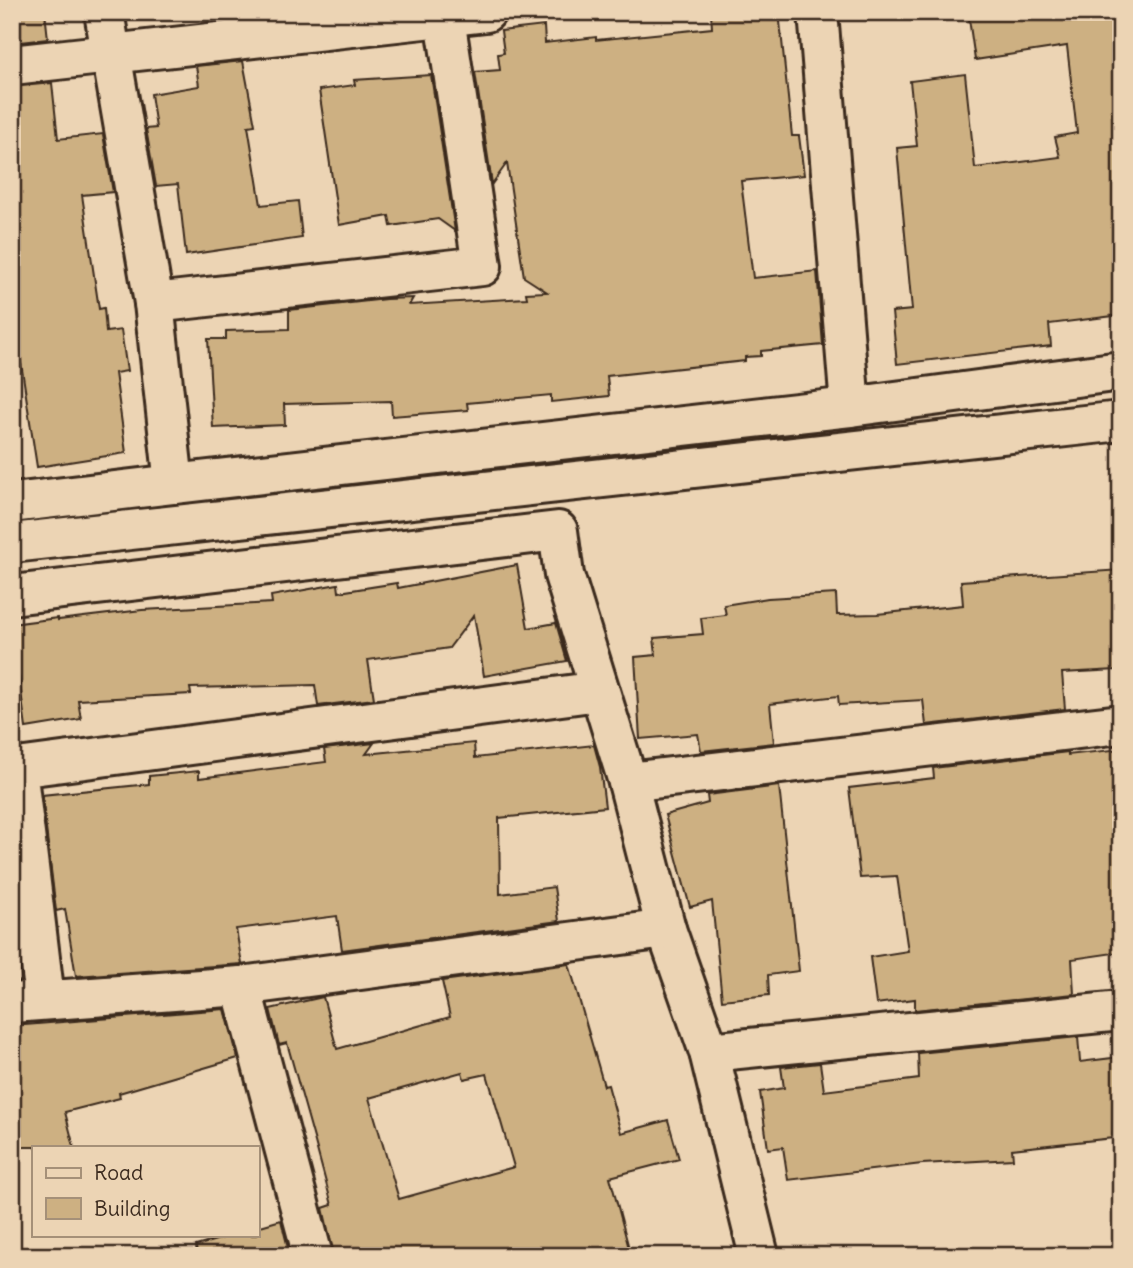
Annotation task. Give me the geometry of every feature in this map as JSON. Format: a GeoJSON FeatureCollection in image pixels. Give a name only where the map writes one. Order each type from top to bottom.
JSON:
{"type":"FeatureCollection","features":[{"type":"Feature","properties":{"kind":"street"},"geometry":{"type":"LineString","coordinates":[[104,12],[154,303],[174,484]]}},
{"type":"Feature","properties":{"kind":"street"},"geometry":{"type":"LineString","coordinates":[[12,65],[486,12]]}},
{"type":"Feature","properties":{"kind":"street"},"geometry":{"type":"LineString","coordinates":[[818,12],[850,407]]}},
{"type":"Feature","properties":{"kind":"street"},"geometry":{"type":"LineString","coordinates":[[154,303],[482,266],[445,18]]}},
{"type":"Feature","properties":{"kind":"street"},"geometry":{"type":"LineString","coordinates":[[12,503],[850,407],[1121,371]]}},
{"type":"Feature","properties":{"kind":"street"},"geometry":{"type":"LineString","coordinates":[[12,543],[1121,421]]}},
{"type":"Feature","properties":{"kind":"street"},"geometry":{"type":"LineString","coordinates":[[12,595],[558,531],[564,575],[628,782],[666,929],[709,1052],[759,1256]]}},
{"type":"Feature","properties":{"kind":"street"},"geometry":{"type":"LineString","coordinates":[[599,691],[17,768],[29,1001],[241,986],[666,929]]}},
{"type":"Feature","properties":{"kind":"street"},"geometry":{"type":"LineString","coordinates":[[628,782],[1121,724]]}},
{"type":"Feature","properties":{"kind":"street"},"geometry":{"type":"LineString","coordinates":[[241,986],[313,1256]]}},
{"type":"Feature","properties":{"kind":"street"},"geometry":{"type":"LineString","coordinates":[[709,1052],[1121,1011]]}},
{"type":"Feature","properties":{"kind":"building"},"geometry":{"type":"Polygon","coordinates":[[[12,12],[45,12],[48,39],[12,43],[12,12]]]}},
{"type":"Feature","properties":{"kind":"building"},"geometry":{"type":"Polygon","coordinates":[[[711,12],[779,12],[792,136],[799,136],[804,175],[741,181],[753,278],[817,271],[823,345],[761,351],[761,356],[745,357],[745,361],[607,376],[609,396],[551,402],[551,395],[467,403],[468,410],[392,416],[391,401],[284,404],[285,425],[213,428],[208,339],[226,339],[226,331],[289,329],[289,310],[386,299],[413,298],[409,305],[527,298],[526,293],[547,292],[524,277],[507,163],[492,184],[475,72],[500,70],[498,54],[504,53],[501,31],[544,26],[545,43],[596,37],[596,40],[712,28],[711,12]]]}},
{"type":"Feature","properties":{"kind":"building"},"geometry":{"type":"Polygon","coordinates":[[[968,12],[1121,12],[1121,315],[1049,324],[1051,346],[897,364],[892,312],[912,310],[897,148],[917,146],[910,81],[965,74],[975,168],[1060,157],[1055,137],[1077,133],[1067,46],[975,60],[968,12]]]}},
{"type":"Feature","properties":{"kind":"building"},"geometry":{"type":"Polygon","coordinates":[[[243,61],[255,125],[248,126],[261,205],[298,201],[302,238],[186,255],[178,184],[156,186],[146,129],[156,128],[151,94],[199,86],[196,66],[243,61]]]}},
{"type":"Feature","properties":{"kind":"building"},"geometry":{"type":"Polygon","coordinates":[[[431,75],[455,231],[438,219],[391,226],[389,216],[339,225],[319,90],[355,85],[354,80],[431,75]]]}},
{"type":"Feature","properties":{"kind":"building"},"geometry":{"type":"Polygon","coordinates":[[[52,83],[58,139],[103,134],[113,192],[82,195],[99,309],[104,308],[106,332],[121,330],[127,371],[115,373],[126,453],[37,467],[19,350],[12,351],[12,87],[52,83]]]}},
{"type":"Feature","properties":{"kind":"building"},"geometry":{"type":"Polygon","coordinates":[[[517,565],[528,628],[556,623],[567,661],[484,676],[474,615],[449,648],[368,660],[374,699],[318,706],[315,685],[190,688],[191,694],[78,700],[81,719],[26,728],[19,677],[12,678],[12,624],[142,610],[272,603],[271,596],[338,584],[339,592],[397,583],[398,588],[517,565]]]}},
{"type":"Feature","properties":{"kind":"building"},"geometry":{"type":"Polygon","coordinates":[[[1121,570],[1121,659],[1116,659],[1117,670],[1062,673],[1065,709],[926,725],[923,700],[839,705],[838,696],[770,704],[774,743],[701,751],[698,734],[640,739],[635,657],[656,655],[654,638],[703,634],[701,618],[726,615],[724,605],[768,598],[836,594],[837,615],[877,614],[963,605],[961,581],[1121,570]]]}},
{"type":"Feature","properties":{"kind":"building"},"geometry":{"type":"Polygon","coordinates":[[[374,743],[366,754],[474,743],[475,758],[594,745],[605,807],[499,818],[500,894],[554,887],[559,921],[342,950],[337,916],[236,929],[242,964],[76,976],[65,909],[56,911],[42,795],[149,784],[149,776],[199,771],[199,778],[326,762],[324,749],[374,743]]]}},
{"type":"Feature","properties":{"kind":"building"},"geometry":{"type":"Polygon","coordinates":[[[1121,749],[1121,952],[1072,959],[1074,994],[915,1010],[915,999],[876,1004],[870,957],[908,951],[897,876],[860,878],[849,788],[934,778],[933,768],[1068,752],[1068,755],[1121,749]]]}},
{"type":"Feature","properties":{"kind":"building"},"geometry":{"type":"Polygon","coordinates":[[[779,786],[799,971],[768,975],[769,995],[722,1000],[712,901],[690,907],[665,815],[708,803],[707,795],[779,786]]]}},
{"type":"Feature","properties":{"kind":"building"},"geometry":{"type":"Polygon","coordinates":[[[569,964],[604,1086],[608,1085],[621,1133],[668,1120],[679,1159],[610,1177],[631,1256],[334,1256],[323,1208],[332,1205],[287,1043],[279,1045],[270,1009],[323,997],[337,1049],[450,1017],[442,981],[569,964]],[[462,1072],[369,1098],[399,1199],[514,1167],[487,1074],[464,1079],[462,1072]]]}},
{"type":"Feature","properties":{"kind":"building"},"geometry":{"type":"Polygon","coordinates":[[[225,1009],[238,1058],[119,1093],[120,1098],[65,1112],[74,1146],[22,1147],[12,1108],[12,1026],[225,1009]]]}},
{"type":"Feature","properties":{"kind":"building"},"geometry":{"type":"Polygon","coordinates":[[[1078,1037],[1080,1062],[1121,1057],[1121,1132],[1113,1133],[1113,1138],[1012,1149],[1013,1159],[922,1164],[788,1180],[783,1147],[768,1149],[760,1092],[784,1088],[781,1067],[820,1063],[824,1091],[919,1079],[918,1053],[1078,1037]]]}},
{"type":"Feature","properties":{"kind":"building"},"geometry":{"type":"Polygon","coordinates":[[[281,1220],[290,1256],[197,1256],[196,1246],[230,1236],[259,1236],[259,1226],[281,1220]]]}}]}
